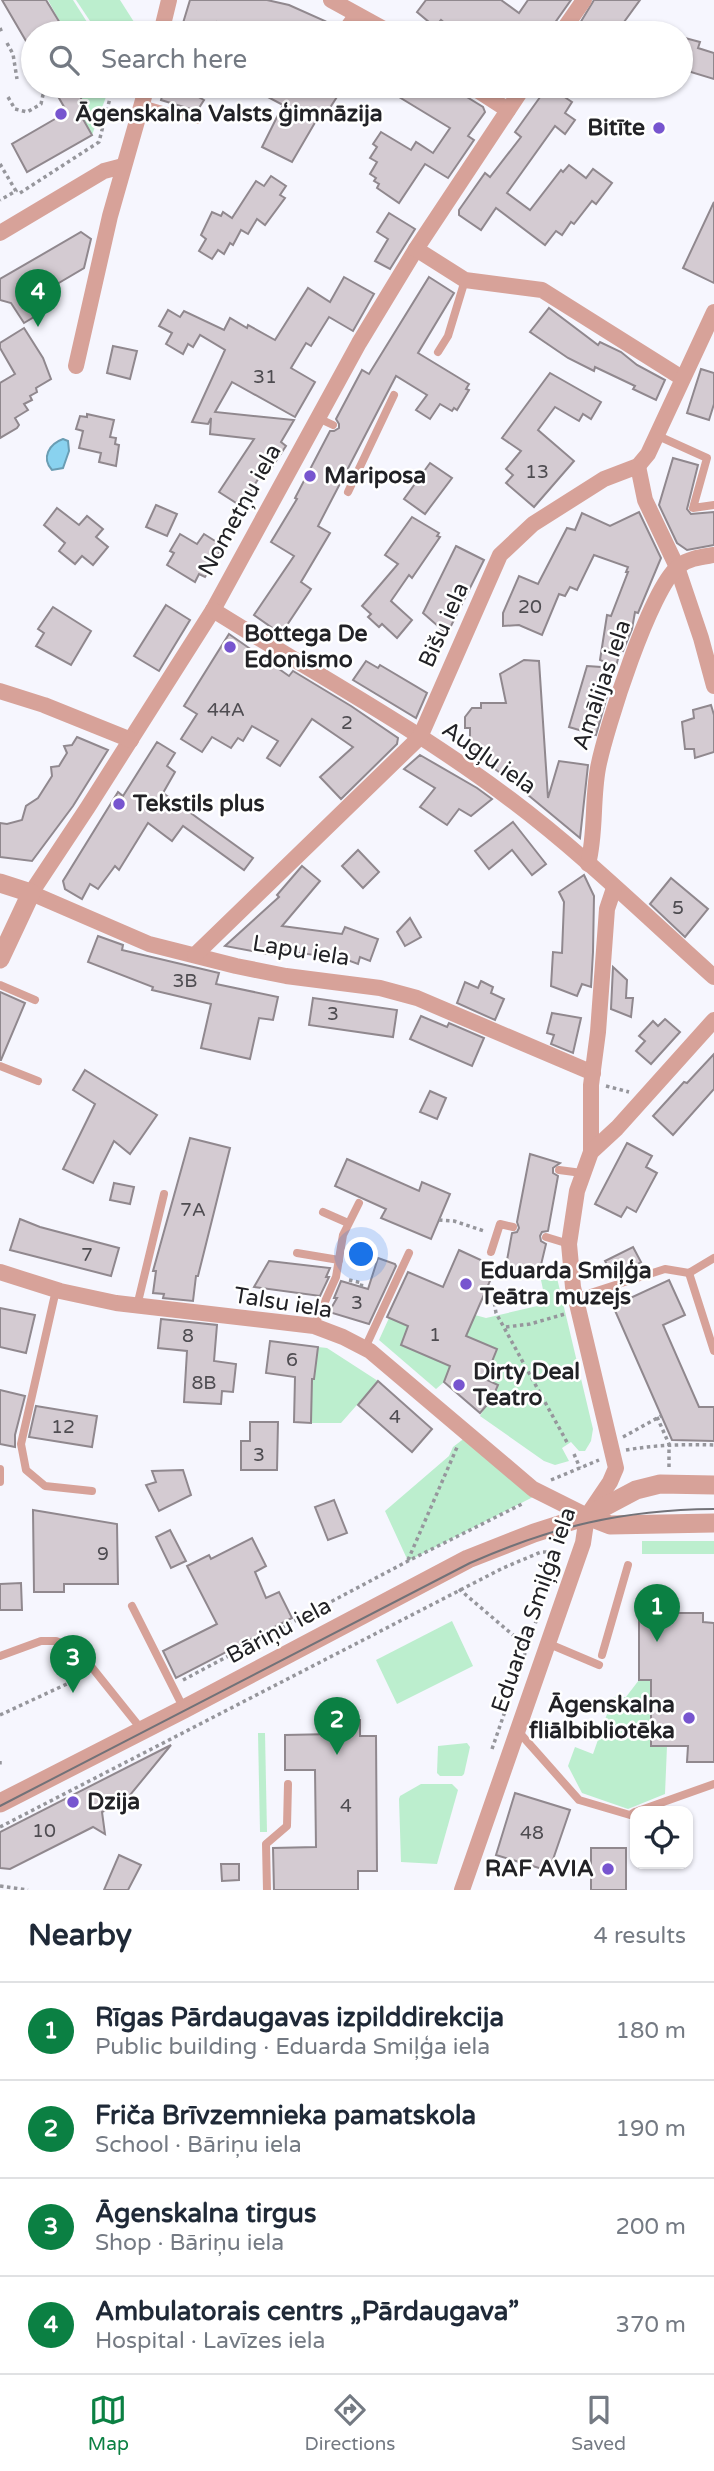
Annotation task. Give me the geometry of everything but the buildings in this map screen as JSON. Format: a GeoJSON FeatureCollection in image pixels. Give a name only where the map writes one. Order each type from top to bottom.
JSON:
{"type":"FeatureCollection","features":[{"type":"Feature","properties":{"kind":"street"},"geometry":{"type":"LineString","coordinates":[[164,21],[169,0]]}},
{"type":"Feature","properties":{"kind":"street"},"geometry":{"type":"LineString","coordinates":[[331,0],[350,17],[360,21]]}},
{"type":"Feature","properties":{"kind":"street"},"geometry":{"type":"LineString","coordinates":[[350,17],[368,0]]}},
{"type":"Feature","properties":{"kind":"street"},"geometry":{"type":"LineString","coordinates":[[569,21],[584,0]]}},
{"type":"Feature","properties":{"kind":"street"},"geometry":{"type":"LineString","coordinates":[[76,366],[88,291],[144,98]]}},
{"type":"Feature","properties":{"kind":"street"},"geometry":{"type":"LineString","coordinates":[[490,98],[508,110]]}},
{"type":"Feature","properties":{"kind":"street","name":"Nometņu iela"},"geometry":{"type":"LineString","coordinates":[[0,959],[31,893],[213,610],[326,421],[359,343],[416,249],[516,98]]}},
{"type":"Feature","properties":{"kind":"street"},"geometry":{"type":"LineString","coordinates":[[0,233],[104,171],[123,166]]}},
{"type":"Feature","properties":{"kind":"street"},"geometry":{"type":"LineString","coordinates":[[416,249],[466,280],[542,290],[682,378]]}},
{"type":"Feature","properties":{"kind":"street"},"geometry":{"type":"LineString","coordinates":[[714,312],[648,454],[638,466],[645,500],[677,567],[714,686]]}},
{"type":"Feature","properties":{"kind":"street","name":"Bišu iela"},"geometry":{"type":"LineString","coordinates":[[195,955],[420,737],[500,555],[533,524],[604,479],[638,466]]}},
{"type":"Feature","properties":{"kind":"street"},"geometry":{"type":"LineString","coordinates":[[677,567],[691,559],[714,555]]}},
{"type":"Feature","properties":{"kind":"street","name":"Amālijas iela"},"geometry":{"type":"LineString","coordinates":[[588,864],[598,768],[614,707],[662,587],[677,567]]}},
{"type":"Feature","properties":{"kind":"street","name":"Augļu iela"},"geometry":{"type":"LineString","coordinates":[[213,610],[420,737],[510,799],[588,864],[714,978]]}},
{"type":"Feature","properties":{"kind":"street"},"geometry":{"type":"LineString","coordinates":[[0,691],[44,705],[131,740]]}},
{"type":"Feature","properties":{"kind":"street","name":"Lapu iela"},"geometry":{"type":"LineString","coordinates":[[0,883],[31,893],[149,944],[249,968],[380,988],[417,998],[593,1073]]}},
{"type":"Feature","properties":{"kind":"street"},"geometry":{"type":"LineString","coordinates":[[591,1153],[590,1118],[607,909],[614,888]]}},
{"type":"Feature","properties":{"kind":"street","name":"Eduarda Smiļģa iela"},"geometry":{"type":"LineString","coordinates":[[462,1890],[583,1543],[587,1517],[616,1468],[575,1298],[569,1244],[582,1173],[591,1153],[645,1098],[714,1020]]}},
{"type":"Feature","properties":{"kind":"street","name":"Talsu iela"},"geometry":{"type":"LineString","coordinates":[[0,1272],[55,1290],[137,1306],[314,1326],[344,1336],[365,1348],[533,1489],[587,1517]]}},
{"type":"Feature","properties":{"kind":"street","name":"Bāriņu iela"},"geometry":{"type":"LineString","coordinates":[[0,1803],[468,1559],[534,1532],[587,1517],[636,1490],[660,1484],[714,1485]]}},
{"type":"Feature","properties":{"kind":"street","name":"Bāriņu iela"},"geometry":{"type":"LineString","coordinates":[[587,1517],[610,1525],[714,1523]]}},
{"type":"Feature","properties":{"kind":"lane"},"geometry":{"type":"LineString","coordinates":[[142,104],[198,120]]}},
{"type":"Feature","properties":{"kind":"lane"},"geometry":{"type":"LineString","coordinates":[[438,352],[448,336],[466,280]]}},
{"type":"Feature","properties":{"kind":"lane"},"geometry":{"type":"LineString","coordinates":[[348,492],[367,441],[394,395]]}},
{"type":"Feature","properties":{"kind":"lane"},"geometry":{"type":"LineString","coordinates":[[656,435],[707,458],[692,509],[714,505]]}},
{"type":"Feature","properties":{"kind":"lane"},"geometry":{"type":"LineString","coordinates":[[0,985],[35,1000]]}},
{"type":"Feature","properties":{"kind":"lane"},"geometry":{"type":"LineString","coordinates":[[0,1066],[38,1081]]}},
{"type":"Feature","properties":{"kind":"lane"},"geometry":{"type":"LineString","coordinates":[[559,1170],[582,1173]]}},
{"type":"Feature","properties":{"kind":"lane"},"geometry":{"type":"LineString","coordinates":[[137,1306],[164,1194]]}},
{"type":"Feature","properties":{"kind":"lane"},"geometry":{"type":"LineString","coordinates":[[314,1326],[336,1277],[343,1235],[359,1203]]}},
{"type":"Feature","properties":{"kind":"lane"},"geometry":{"type":"LineString","coordinates":[[323,1212],[348,1223]]}},
{"type":"Feature","properties":{"kind":"lane"},"geometry":{"type":"LineString","coordinates":[[491,1252],[500,1224],[513,1227]]}},
{"type":"Feature","properties":{"kind":"lane"},"geometry":{"type":"LineString","coordinates":[[546,1237],[569,1244]]}},
{"type":"Feature","properties":{"kind":"lane"},"geometry":{"type":"LineString","coordinates":[[297,1253],[339,1260]]}},
{"type":"Feature","properties":{"kind":"lane"},"geometry":{"type":"LineString","coordinates":[[365,1348],[409,1253]]}},
{"type":"Feature","properties":{"kind":"lane"},"geometry":{"type":"LineString","coordinates":[[575,1298],[665,1269],[689,1273],[714,1258]]}},
{"type":"Feature","properties":{"kind":"lane"},"geometry":{"type":"LineString","coordinates":[[689,1273],[714,1352]]}},
{"type":"Feature","properties":{"kind":"lane"},"geometry":{"type":"LineString","coordinates":[[55,1290],[21,1444],[26,1471],[45,1486],[92,1491]]}},
{"type":"Feature","properties":{"kind":"lane"},"geometry":{"type":"LineString","coordinates":[[0,1469],[0,1482]]}},
{"type":"Feature","properties":{"kind":"lane"},"geometry":{"type":"LineString","coordinates":[[602,1656],[628,1564]]}},
{"type":"Feature","properties":{"kind":"lane"},"geometry":{"type":"LineString","coordinates":[[132,1606],[184,1709]]}},
{"type":"Feature","properties":{"kind":"lane"},"geometry":{"type":"LineString","coordinates":[[0,1656],[41,1641],[56,1641],[78,1650],[142,1730]]}},
{"type":"Feature","properties":{"kind":"lane"},"geometry":{"type":"LineString","coordinates":[[544,1651],[599,1665]]}},
{"type":"Feature","properties":{"kind":"lane"},"geometry":{"type":"LineString","coordinates":[[517,1730],[579,1800],[630,1815]]}},
{"type":"Feature","properties":{"kind":"lane"},"geometry":{"type":"LineString","coordinates":[[267,1890],[266,1844],[287,1826],[288,1784]]}},
{"type":"Feature","properties":{"kind":"lane"},"geometry":{"type":"LineString","coordinates":[[653,1806],[714,1784]]}},
{"type":"Feature","properties":{"kind":"path"},"geometry":{"type":"LineString","coordinates":[[7,43],[13,54],[17,79]]}},
{"type":"Feature","properties":{"kind":"path"},"geometry":{"type":"LineString","coordinates":[[8,97],[15,108],[27,111],[41,104],[42,98]]}},
{"type":"Feature","properties":{"kind":"path"},"geometry":{"type":"LineString","coordinates":[[20,194],[99,142],[110,98]]}},
{"type":"Feature","properties":{"kind":"path"},"geometry":{"type":"LineString","coordinates":[[0,164],[16,191],[0,200]]}},
{"type":"Feature","properties":{"kind":"path"},"geometry":{"type":"LineString","coordinates":[[593,1073],[601,1084],[645,1098]]}},
{"type":"Feature","properties":{"kind":"path"},"geometry":{"type":"LineString","coordinates":[[439,1220],[454,1221],[496,1236]]}},
{"type":"Feature","properties":{"kind":"path"},"geometry":{"type":"LineString","coordinates":[[336,1277],[362,1283],[361,1287]]}},
{"type":"Feature","properties":{"kind":"path"},"geometry":{"type":"LineString","coordinates":[[483,1296],[494,1301],[496,1313],[568,1444]]}},
{"type":"Feature","properties":{"kind":"path"},"geometry":{"type":"LineString","coordinates":[[506,1327],[558,1316]]}},
{"type":"Feature","properties":{"kind":"path"},"geometry":{"type":"LineString","coordinates":[[623,1437],[659,1416],[669,1444],[669,1471]]}},
{"type":"Feature","properties":{"kind":"path"},"geometry":{"type":"LineString","coordinates":[[408,1561],[464,1430]]}},
{"type":"Feature","properties":{"kind":"path"},"geometry":{"type":"LineString","coordinates":[[172,1686],[522,1504],[522,1496],[533,1489],[580,1468],[628,1449],[669,1444],[714,1445]]}},
{"type":"Feature","properties":{"kind":"path"},"geometry":{"type":"LineString","coordinates":[[574,1454],[580,1468]]}},
{"type":"Feature","properties":{"kind":"path"},"geometry":{"type":"LineString","coordinates":[[0,1827],[459,1589],[541,1552],[554,1552]]}},
{"type":"Feature","properties":{"kind":"path"},"geometry":{"type":"LineString","coordinates":[[459,1589],[544,1651]]}},
{"type":"Feature","properties":{"kind":"path"},"geometry":{"type":"LineString","coordinates":[[0,1716],[95,1671]]}},
{"type":"Feature","properties":{"kind":"path"},"geometry":{"type":"LineString","coordinates":[[0,1886],[28,1890]]}},
{"type":"Feature","properties":{"kind":"green space"},"geometry":{"type":"Polygon","coordinates":[[[48,0],[73,0],[86,21],[59,21],[48,0]]]}},
{"type":"Feature","properties":{"kind":"green space"},"geometry":{"type":"Polygon","coordinates":[[[76,0],[120,0],[133,21],[90,21],[76,0]]]}},
{"type":"Feature","properties":{"kind":"green space"},"geometry":{"type":"Polygon","coordinates":[[[81,98],[106,98],[92,135],[79,112],[81,98]]]}},
{"type":"Feature","properties":{"kind":"green space"},"geometry":{"type":"Polygon","coordinates":[[[557,1278],[593,1429],[591,1441],[585,1451],[579,1451],[571,1442],[562,1448],[569,1461],[555,1465],[544,1461],[480,1416],[498,1385],[485,1379],[497,1349],[438,1324],[475,1315],[486,1318],[546,1304],[541,1280],[557,1278]]]}},
{"type":"Feature","properties":{"kind":"green space"},"geometry":{"type":"Polygon","coordinates":[[[389,1318],[408,1326],[401,1345],[450,1366],[444,1382],[436,1389],[379,1340],[389,1318]]]}},
{"type":"Feature","properties":{"kind":"green space"},"geometry":{"type":"Polygon","coordinates":[[[318,1347],[327,1348],[378,1381],[341,1423],[311,1423],[312,1388],[294,1387],[295,1377],[314,1379],[318,1347]]]}},
{"type":"Feature","properties":{"kind":"green space"},"geometry":{"type":"Polygon","coordinates":[[[466,1437],[535,1496],[408,1561],[385,1511],[449,1456],[453,1447],[466,1437]]]}},
{"type":"Feature","properties":{"kind":"green space"},"geometry":{"type":"Polygon","coordinates":[[[642,1541],[714,1541],[714,1554],[642,1554],[642,1541]]]}},
{"type":"Feature","properties":{"kind":"green space"},"geometry":{"type":"Polygon","coordinates":[[[452,1621],[473,1666],[397,1704],[376,1660],[452,1621]]]}},
{"type":"Feature","properties":{"kind":"green space"},"geometry":{"type":"Polygon","coordinates":[[[639,1680],[668,1680],[651,1699],[651,1746],[667,1746],[665,1794],[628,1809],[582,1793],[568,1766],[575,1747],[593,1754],[613,1697],[626,1697],[639,1680]]]}},
{"type":"Feature","properties":{"kind":"green space"},"geometry":{"type":"Polygon","coordinates":[[[258,1733],[265,1733],[267,1832],[260,1832],[258,1733]]]}},
{"type":"Feature","properties":{"kind":"green space"},"geometry":{"type":"Polygon","coordinates":[[[467,1743],[470,1747],[464,1774],[440,1776],[437,1773],[438,1746],[467,1743]]]}},
{"type":"Feature","properties":{"kind":"green space"},"geometry":{"type":"Polygon","coordinates":[[[421,1784],[452,1784],[458,1790],[437,1864],[401,1862],[399,1799],[421,1784]]]}},
{"type":"Feature","properties":{"kind":"water"},"geometry":{"type":"Polygon","coordinates":[[[63,439],[68,441],[69,451],[63,468],[52,470],[47,461],[48,452],[54,444],[63,439]]]}},
{"type":"Feature","properties":{"kind":"tram line"},"geometry":{"type":"LineString","coordinates":[[0,1806],[470,1563],[501,1550],[589,1522],[649,1513],[714,1509]]}},
{"type":"Feature","properties":{"kind":"place","name":"Āgenskalna Valsts ģimnāzija"},"geometry":{"type":"Point","coordinates":[61,114]}},
{"type":"Feature","properties":{"kind":"place","name":"Bitīte"},"geometry":{"type":"Point","coordinates":[659,128]}},
{"type":"Feature","properties":{"kind":"place","name":"Ambulatorais centrs „Pārdaugava”"},"geometry":{"type":"Point","coordinates":[38,327]}},
{"type":"Feature","properties":{"kind":"place","name":"Mariposa"},"geometry":{"type":"Point","coordinates":[310,476]}},
{"type":"Feature","properties":{"kind":"place","name":"Bottega De Edonismo"},"geometry":{"type":"Point","coordinates":[230,647]}},
{"type":"Feature","properties":{"kind":"place","name":"Tekstils plus"},"geometry":{"type":"Point","coordinates":[119,804]}},
{"type":"Feature","properties":{"kind":"place","name":"Eduarda Smiļģa Teātra muzejs"},"geometry":{"type":"Point","coordinates":[466,1284]}},
{"type":"Feature","properties":{"kind":"place","name":"Dirty Deal Teatro"},"geometry":{"type":"Point","coordinates":[459,1385]}},
{"type":"Feature","properties":{"kind":"place","name":"Rīgas Pārdaugavas izpilddirekcija"},"geometry":{"type":"Point","coordinates":[657,1642]}},
{"type":"Feature","properties":{"kind":"place","name":"Āgenskalna tirgus"},"geometry":{"type":"Point","coordinates":[73,1693]}},
{"type":"Feature","properties":{"kind":"place","name":"Āgenskalna fliālbibliotēka"},"geometry":{"type":"Point","coordinates":[689,1718]}},
{"type":"Feature","properties":{"kind":"place","name":"Friča Brīvzemnieka pamatskola"},"geometry":{"type":"Point","coordinates":[337,1755]}},
{"type":"Feature","properties":{"kind":"place","name":"Dzija"},"geometry":{"type":"Point","coordinates":[73,1802]}},
{"type":"Feature","properties":{"kind":"place","name":"RAF AVIA"},"geometry":{"type":"Point","coordinates":[608,1869]}}]}
